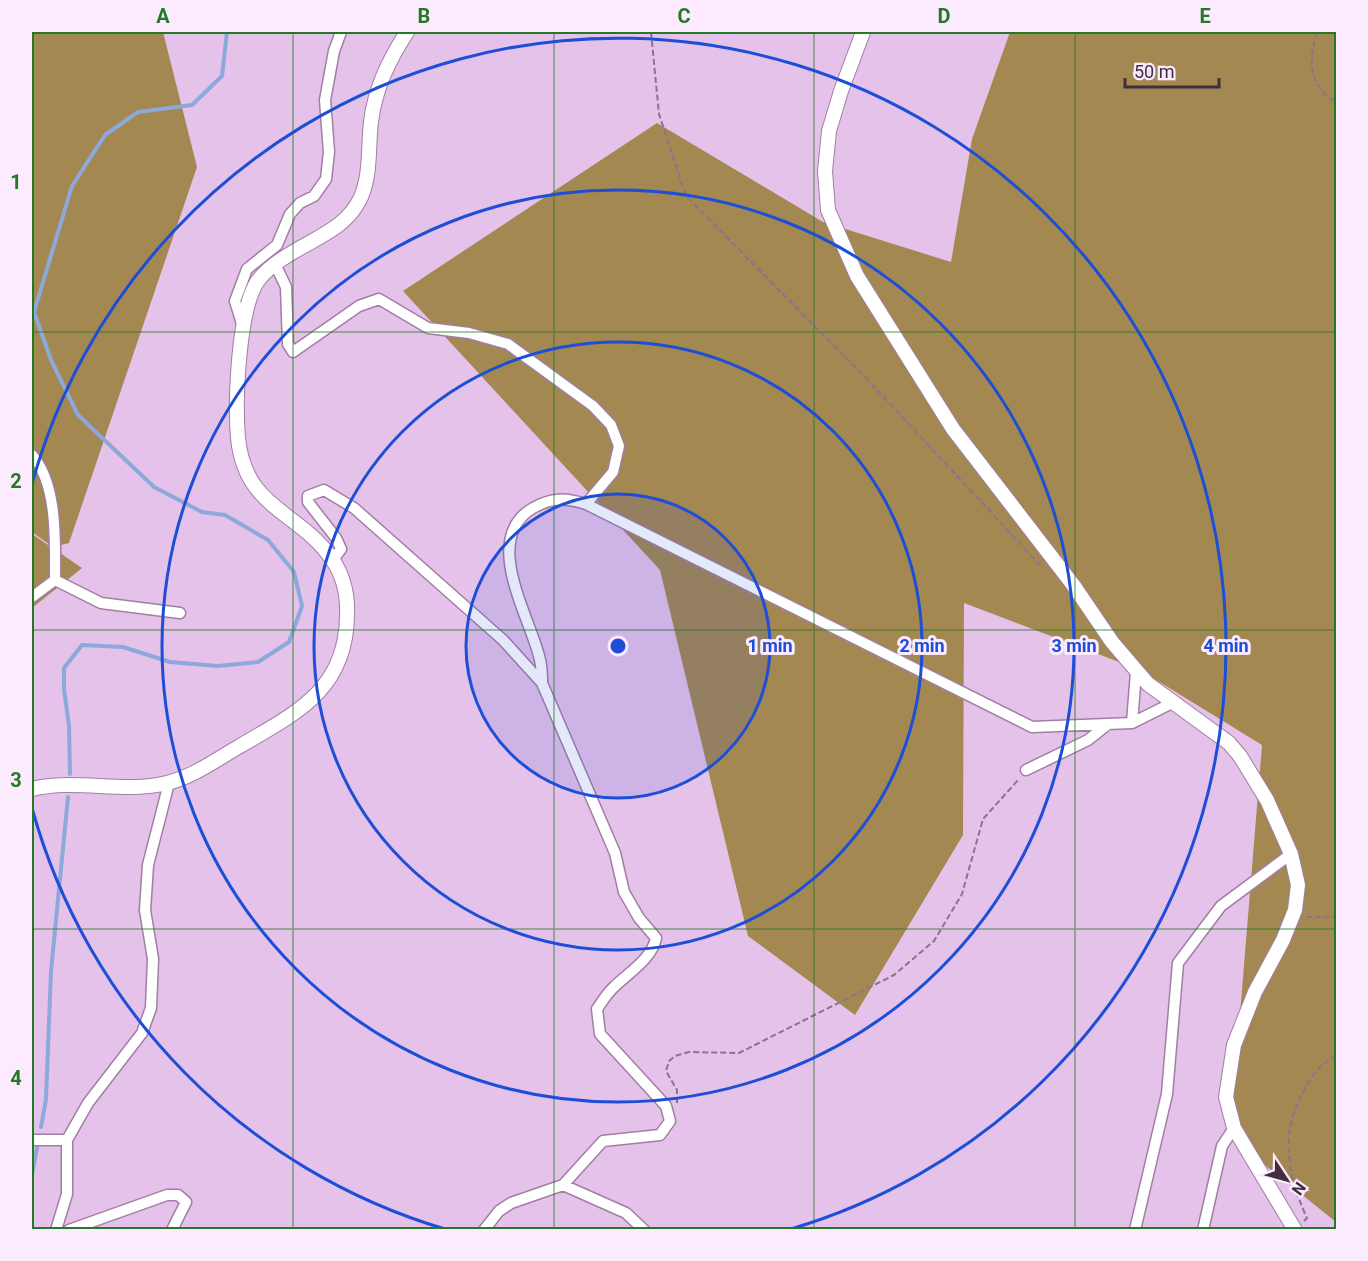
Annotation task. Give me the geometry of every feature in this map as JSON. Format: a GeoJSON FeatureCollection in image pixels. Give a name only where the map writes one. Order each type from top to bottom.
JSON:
{"type":"FeatureCollection","features":[{"type":"Feature","properties":{"kind":"street"},"geometry":{"type":"LineString","coordinates":[[243,327],[235,301],[247,269],[277,245],[290,214],[300,203],[314,196],[326,179],[329,152],[325,100],[334,51],[341,32]]}},
{"type":"Feature","properties":{"kind":"street"},"geometry":{"type":"LineString","coordinates":[[32,789],[56,785],[146,786],[170,783],[196,772],[303,708],[326,685],[342,654],[347,623],[344,583],[333,560],[316,541],[262,496],[245,470],[237,426],[243,327],[254,288],[275,264],[339,226],[356,207],[365,184],[371,122],[377,93],[387,66],[407,32]]}},
{"type":"Feature","properties":{"kind":"street"},"geometry":{"type":"LineString","coordinates":[[864,32],[841,91],[829,131],[825,171],[828,210],[857,276],[953,429],[1136,672],[1172,703],[1229,743],[1240,756],[1266,800],[1291,854],[1298,885],[1293,916],[1283,940],[1254,992],[1234,1045],[1227,1097],[1234,1128],[1299,1227]]}},
{"type":"Feature","properties":{"kind":"street"},"geometry":{"type":"LineString","coordinates":[[275,264],[286,287],[288,344],[293,352],[359,306],[379,299],[428,328],[469,333],[508,344],[593,406],[611,425],[619,446],[613,472],[586,504]]}},
{"type":"Feature","properties":{"kind":"street"},"geometry":{"type":"LineString","coordinates":[[32,455],[38,462],[54,513],[55,580]]}},
{"type":"Feature","properties":{"kind":"street"},"geometry":{"type":"LineString","coordinates":[[333,560],[341,549],[336,538],[308,502],[311,493],[324,490],[354,507],[503,640],[542,683]]}},
{"type":"Feature","properties":{"kind":"street"},"geometry":{"type":"LineString","coordinates":[[484,1230],[499,1211],[511,1203],[563,1185],[603,1141],[660,1135],[670,1121],[666,1106],[600,1034],[597,1010],[612,988],[632,972],[654,946],[656,938],[639,918],[624,892],[615,853],[542,683],[540,660],[520,604],[509,558],[513,534],[524,514],[545,501],[566,498],[586,504],[1032,727],[1132,723],[1172,703]]}},
{"type":"Feature","properties":{"kind":"street"},"geometry":{"type":"LineString","coordinates":[[32,597],[55,580]]}},
{"type":"Feature","properties":{"kind":"street"},"geometry":{"type":"LineString","coordinates":[[55,580],[101,603],[180,613]]}},
{"type":"Feature","properties":{"kind":"street"},"geometry":{"type":"LineString","coordinates":[[1132,723],[1136,672]]}},
{"type":"Feature","properties":{"kind":"street"},"geometry":{"type":"LineString","coordinates":[[1026,770],[1088,740],[1108,724]]}},
{"type":"Feature","properties":{"kind":"street"},"geometry":{"type":"LineString","coordinates":[[56,1230],[67,1194],[62,1141],[142,1033],[151,1008],[153,959],[145,910],[148,865],[170,783]]}},
{"type":"Feature","properties":{"kind":"street"},"geometry":{"type":"LineString","coordinates":[[1135,1230],[1167,1094],[1178,963],[1221,906],[1291,854]]}},
{"type":"Feature","properties":{"kind":"street"},"geometry":{"type":"LineString","coordinates":[[1203,1230],[1222,1146],[1234,1128]]}},
{"type":"Feature","properties":{"kind":"street"},"geometry":{"type":"LineString","coordinates":[[32,1140],[62,1141]]}},
{"type":"Feature","properties":{"kind":"street"},"geometry":{"type":"LineString","coordinates":[[563,1185],[626,1213],[644,1230]]}},
{"type":"Feature","properties":{"kind":"street"},"geometry":{"type":"LineString","coordinates":[[69,1230],[147,1202],[178,1195],[186,1202],[172,1230]]}},
{"type":"Feature","properties":{"kind":"path"},"geometry":{"type":"LineString","coordinates":[[651,32],[659,114],[686,196],[865,377],[1040,565]]}},
{"type":"Feature","properties":{"kind":"path"},"geometry":{"type":"LineString","coordinates":[[1317,32],[1310,56],[1317,89],[1331,100],[1336,99]]}},
{"type":"Feature","properties":{"kind":"path"},"geometry":{"type":"LineString","coordinates":[[668,1111],[679,1099],[677,1090],[666,1071],[669,1061],[675,1056],[689,1052],[739,1053],[894,975],[934,941],[962,894],[983,819],[1026,770]]}},
{"type":"Feature","properties":{"kind":"path"},"geometry":{"type":"LineString","coordinates":[[1293,916],[1336,917]]}},
{"type":"Feature","properties":{"kind":"path"},"geometry":{"type":"LineString","coordinates":[[1299,1227],[1306,1218],[1293,1189],[1288,1154],[1289,1126],[1297,1103],[1309,1082],[1318,1069],[1336,1056]]}},
{"type":"Feature","properties":{"kind":"shaded area"},"geometry":{"type":"Polygon","coordinates":[[[32,32],[163,32],[197,167],[69,543],[53,547],[32,532],[32,32]]]}},
{"type":"Feature","properties":{"kind":"shaded area"},"geometry":{"type":"Polygon","coordinates":[[[1010,32],[1336,32],[1336,1222],[1230,1137],[1262,745],[1140,670],[964,603],[963,835],[855,1015],[748,936],[660,570],[403,291],[657,123],[823,222],[951,262],[972,139],[1010,32]]]}},
{"type":"Feature","properties":{"kind":"shaded area"},"geometry":{"type":"Polygon","coordinates":[[[32,534],[82,568],[32,608],[32,534]]]}},
{"type":"Feature","properties":{"kind":"waterway"},"geometry":{"type":"LineString","coordinates":[[70,774],[64,668],[82,645],[123,647],[170,662],[218,666],[258,662],[289,642],[302,606],[294,572],[268,540],[225,515],[202,512],[154,487],[78,415],[51,360],[34,312],[72,186],[105,135],[138,112],[192,105],[222,76],[227,32]]}},
{"type":"Feature","properties":{"kind":"waterway"},"geometry":{"type":"LineString","coordinates":[[41,1127],[46,1099],[51,971],[68,797]]}},
{"type":"Feature","properties":{"kind":"waterway"},"geometry":{"type":"LineString","coordinates":[[32,1174],[37,1148]]}}]}
